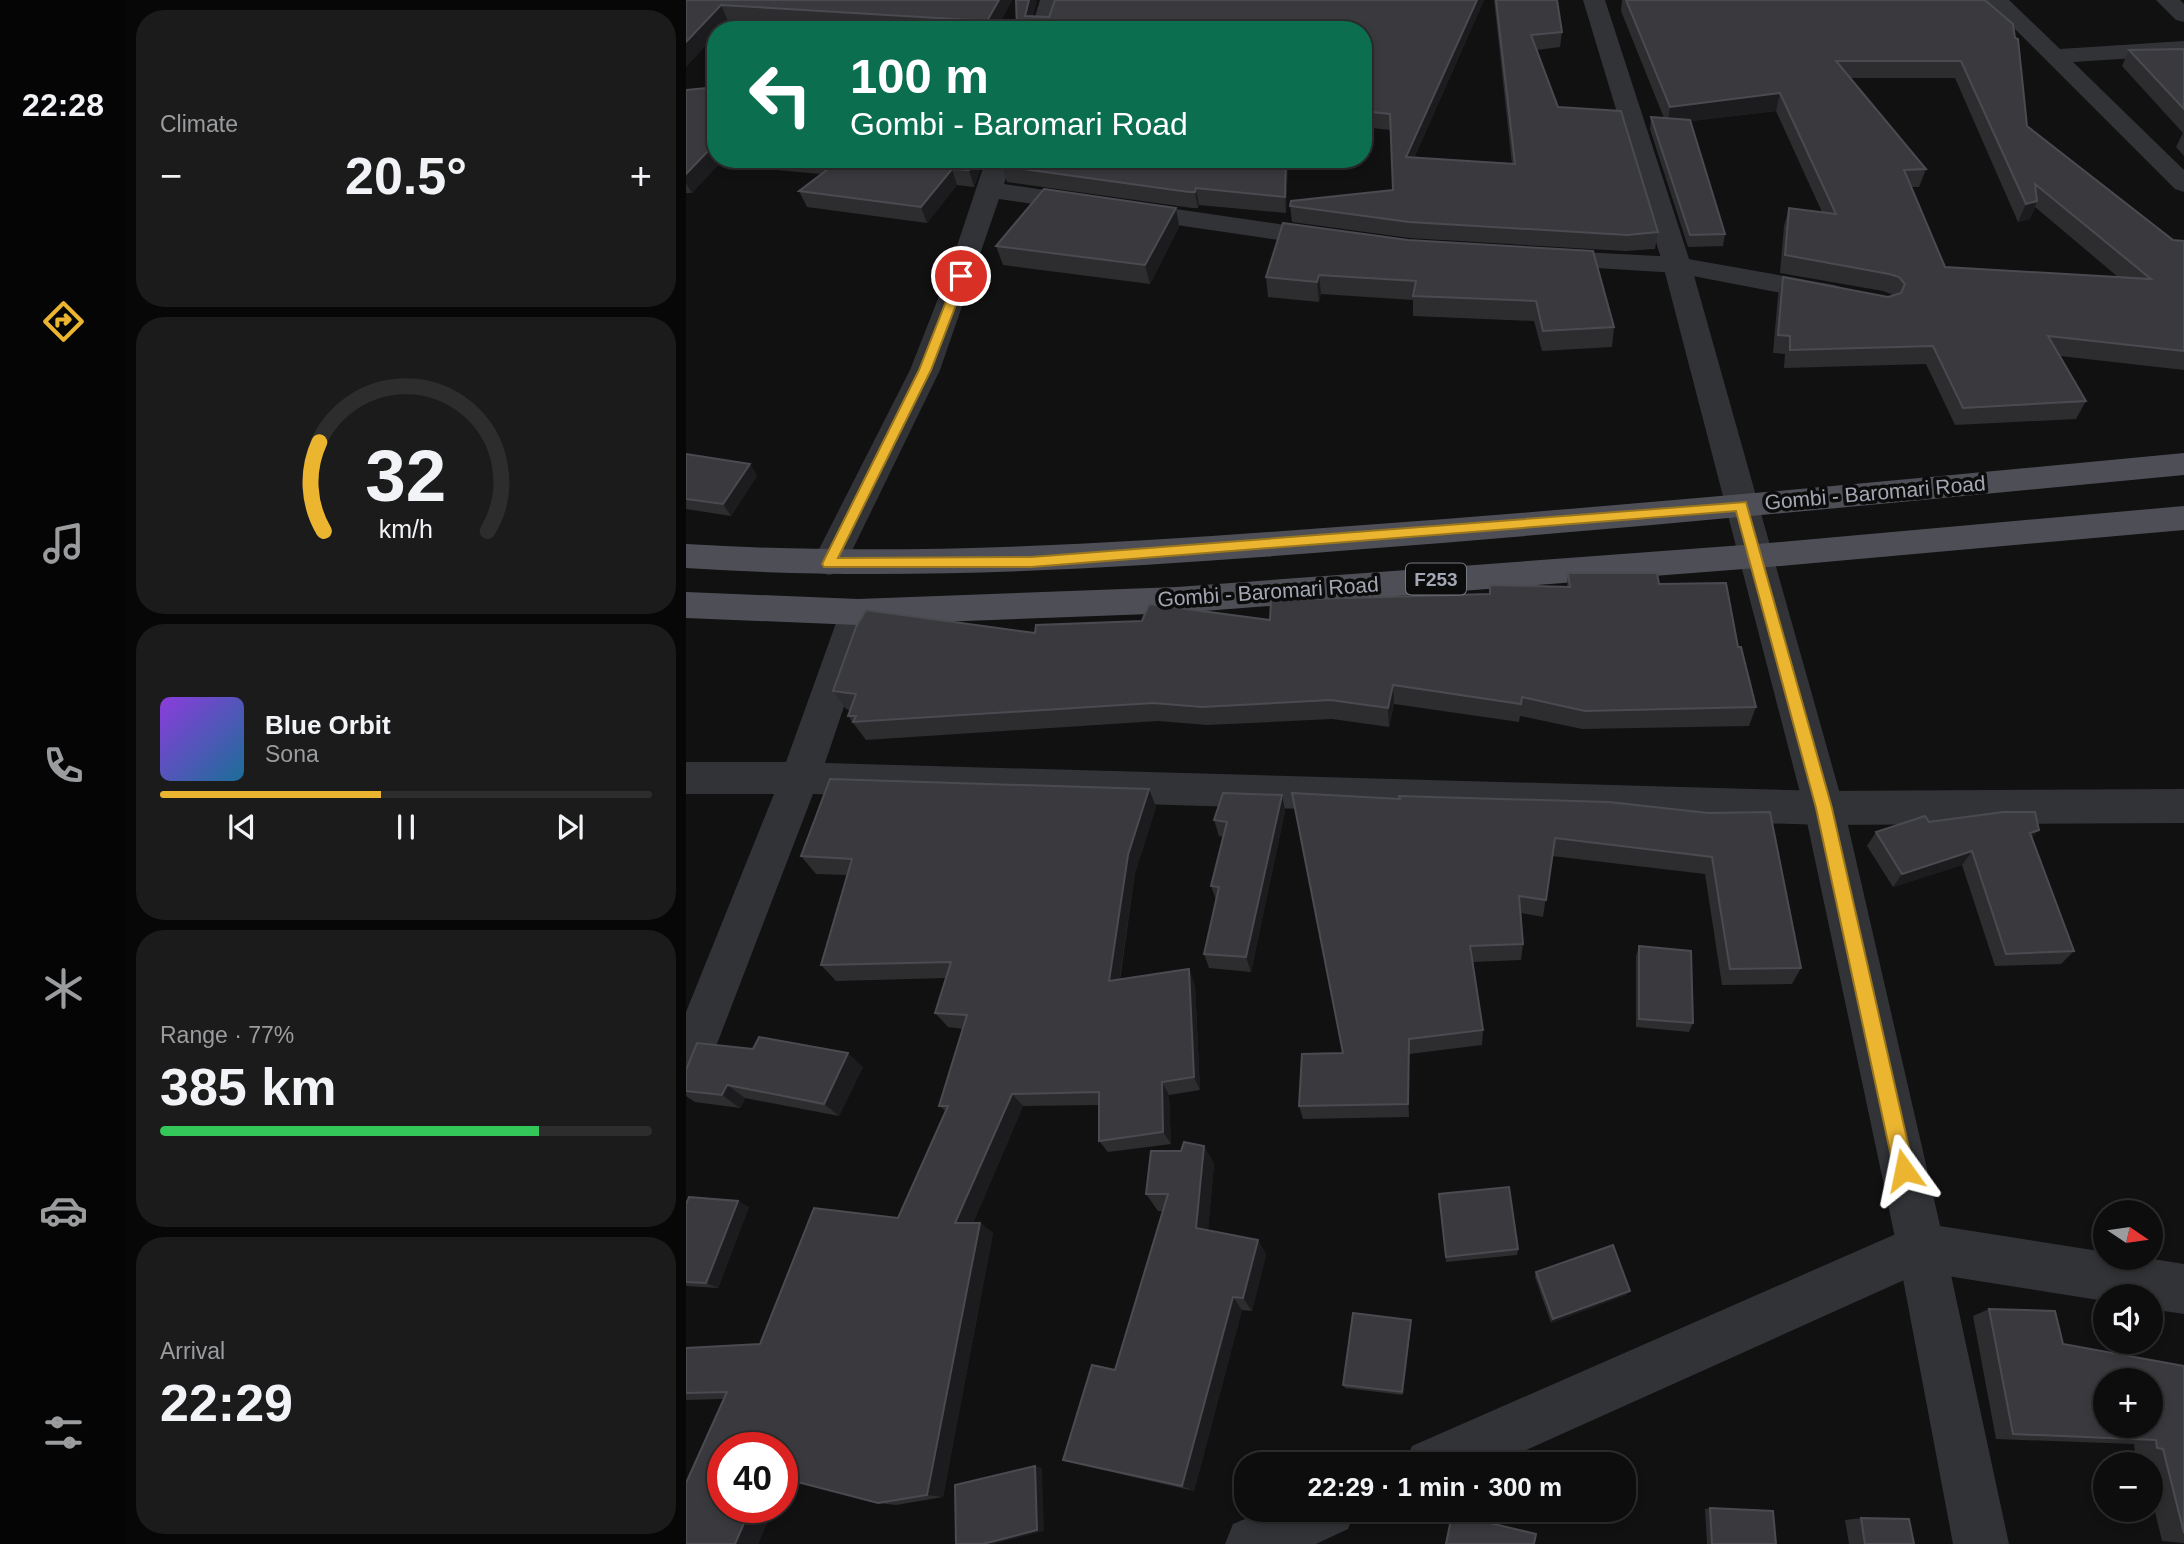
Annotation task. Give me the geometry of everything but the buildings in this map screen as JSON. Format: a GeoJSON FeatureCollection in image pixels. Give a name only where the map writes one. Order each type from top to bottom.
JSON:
{"type":"FeatureCollection","features":[{"type":"Feature","properties":{"kind":"main road","name":"Gombi - Baromari Road"},"geometry":{"type":"LineString","coordinates":[[686,556],[829,564],[1031,562],[1742,506],[2184,464]]}},
{"type":"Feature","properties":{"kind":"main road","name":"Gombi - Baromari Road"},"geometry":{"type":"LineString","coordinates":[[686,605],[858,612],[1177,600],[1757,556],[2184,518]]}},
{"type":"Feature","properties":{"kind":"street"},"geometry":{"type":"LineString","coordinates":[[1045,21],[1051,0]]}},
{"type":"Feature","properties":{"kind":"street"},"geometry":{"type":"LineString","coordinates":[[1594,0],[1677,265],[1824,808],[1921,1247],[1981,1544]]}},
{"type":"Feature","properties":{"kind":"street"},"geometry":{"type":"LineString","coordinates":[[1997,0],[2184,184]]}},
{"type":"Feature","properties":{"kind":"street"},"geometry":{"type":"LineString","coordinates":[[2167,0],[2184,15]]}},
{"type":"Feature","properties":{"kind":"street"},"geometry":{"type":"LineString","coordinates":[[2053,56],[2184,48]]}},
{"type":"Feature","properties":{"kind":"street"},"geometry":{"type":"LineString","coordinates":[[829,564],[925,370],[961,276],[996,168]]}},
{"type":"Feature","properties":{"kind":"street"},"geometry":{"type":"LineString","coordinates":[[989,190],[1362,243]]}},
{"type":"Feature","properties":{"kind":"street"},"geometry":{"type":"LineString","coordinates":[[1516,257],[1677,265],[1854,298]]}},
{"type":"Feature","properties":{"kind":"street"},"geometry":{"type":"LineString","coordinates":[[686,1068],[800,778],[858,612]]}},
{"type":"Feature","properties":{"kind":"street"},"geometry":{"type":"LineString","coordinates":[[686,778],[800,778],[1824,808],[2184,806]]}},
{"type":"Feature","properties":{"kind":"street"},"geometry":{"type":"LineString","coordinates":[[1460,1452],[1921,1247],[2184,1289]]}},
{"type":"Feature","properties":{"kind":"street"},"geometry":{"type":"LineString","coordinates":[[1253,1544],[1302,1522]]}},
{"type":"Feature","properties":{"kind":"route"},"geometry":{"type":"LineString","coordinates":[[961,276],[925,370],[829,564],[1031,562],[1742,506],[1824,808],[1904,1170]]}}]}
